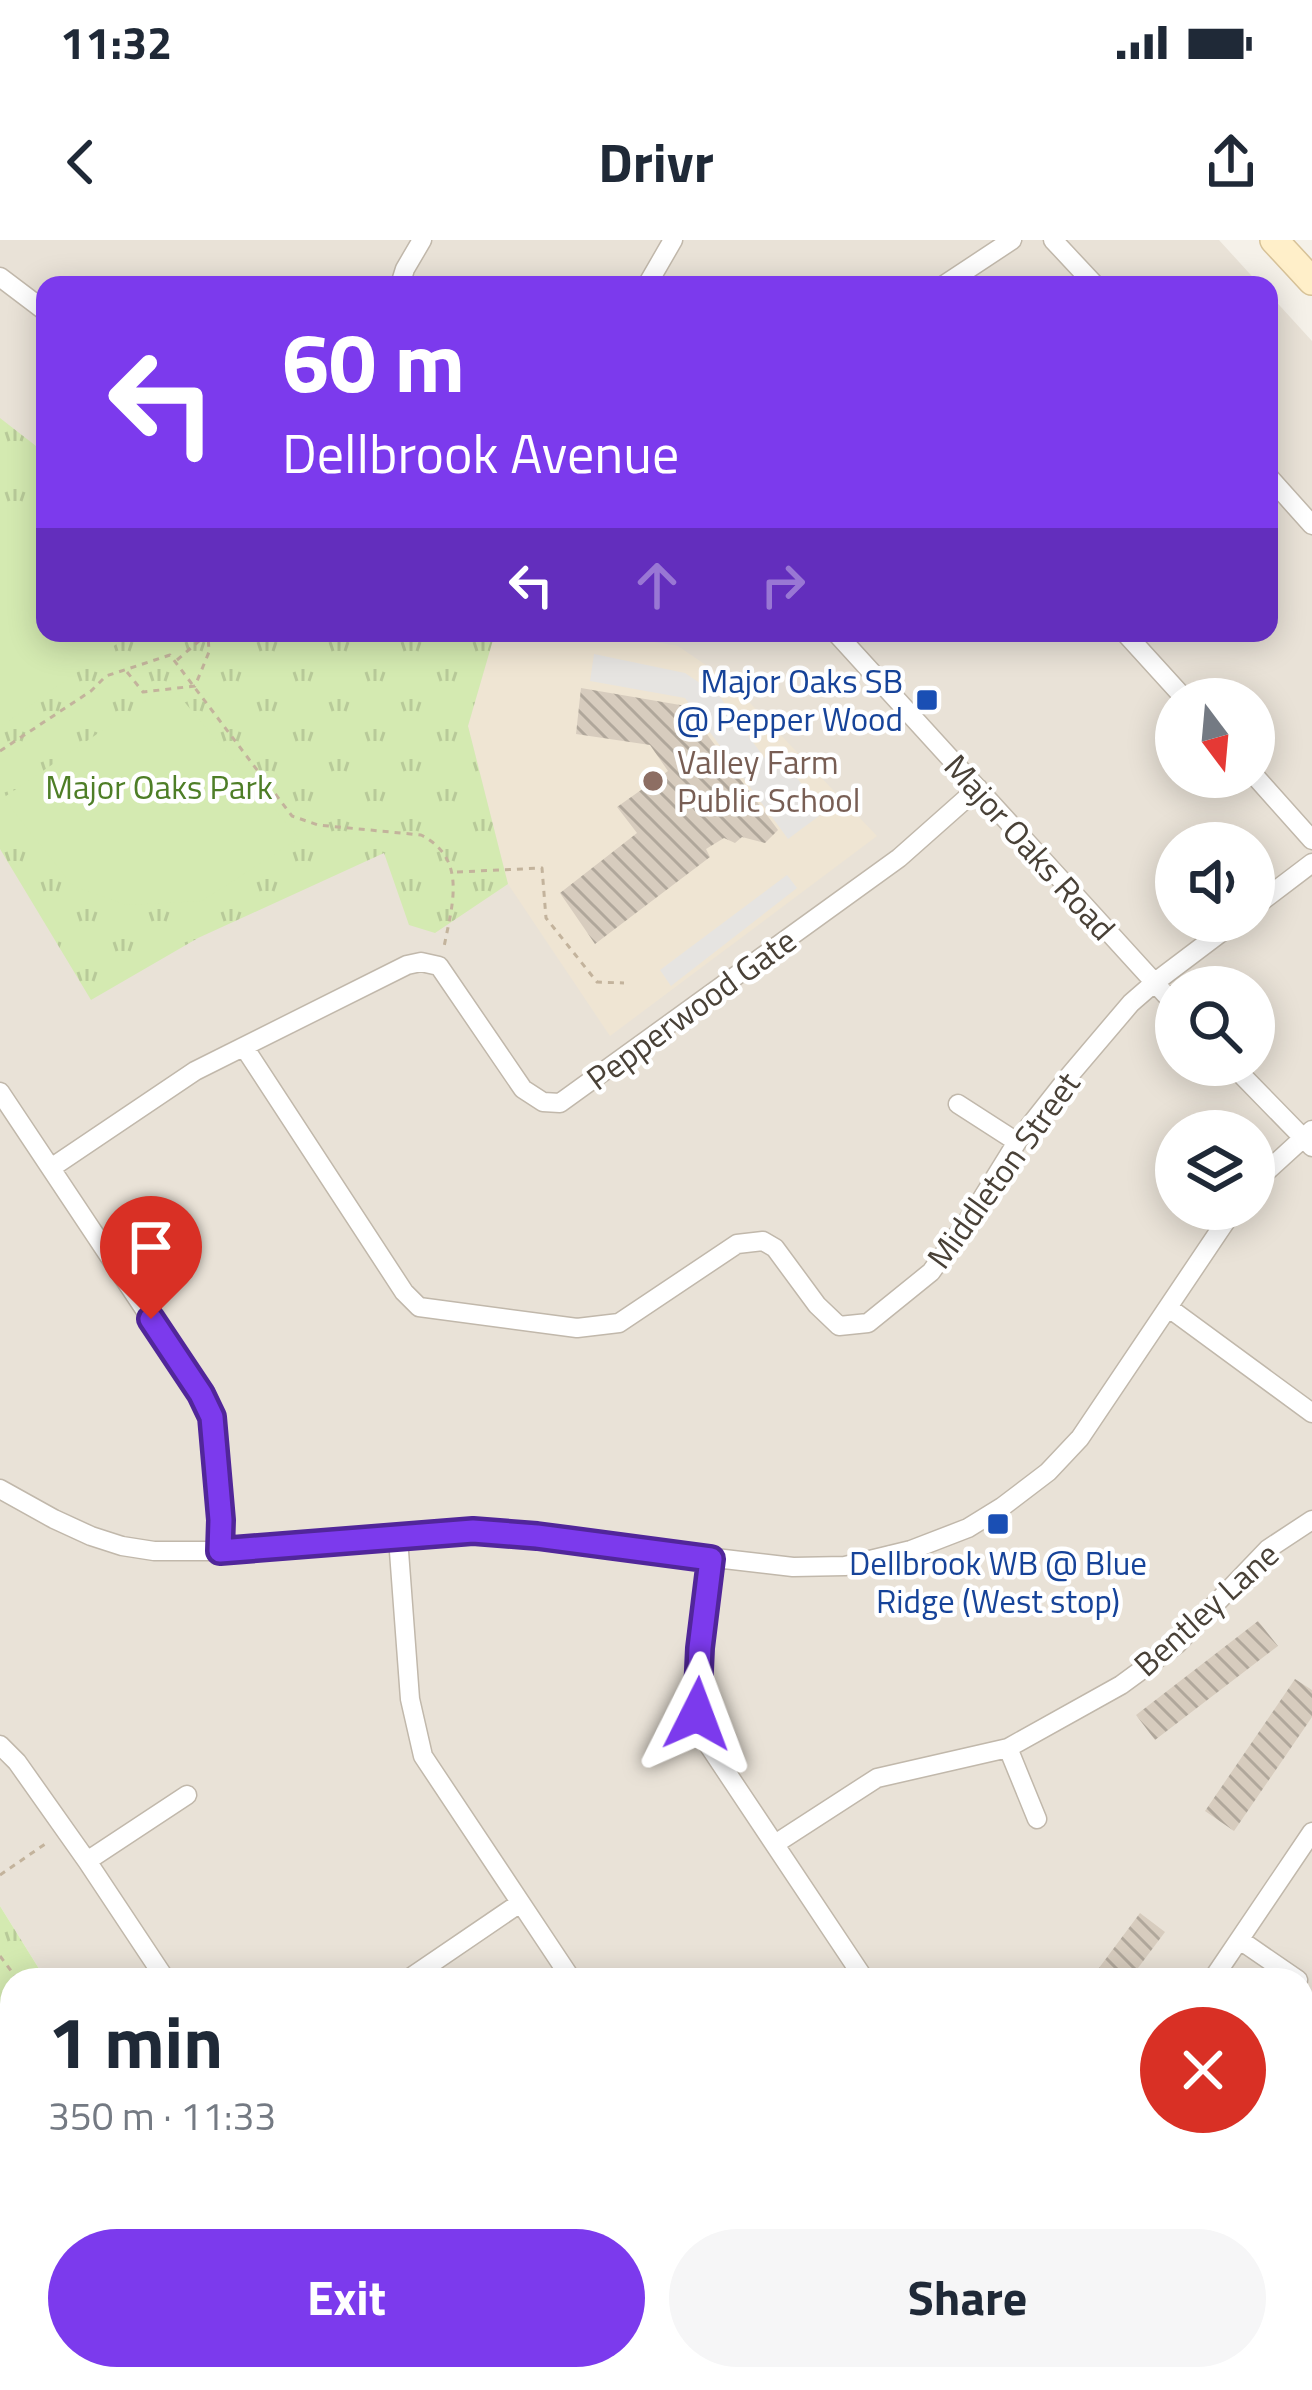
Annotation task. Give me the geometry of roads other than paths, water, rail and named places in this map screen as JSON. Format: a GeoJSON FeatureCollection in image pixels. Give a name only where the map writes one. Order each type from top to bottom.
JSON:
{"type":"FeatureCollection","features":[{"type":"Feature","properties":{"kind":"street"},"geometry":{"type":"LineString","coordinates":[[403,276],[422,240]]}},
{"type":"Feature","properties":{"kind":"street"},"geometry":{"type":"LineString","coordinates":[[652,276],[673,240]]}},
{"type":"Feature","properties":{"kind":"street"},"geometry":{"type":"LineString","coordinates":[[958,276],[1012,240]]}},
{"type":"Feature","properties":{"kind":"street"},"geometry":{"type":"LineString","coordinates":[[1053,240],[1087,276]]}},
{"type":"Feature","properties":{"kind":"street"},"geometry":{"type":"LineString","coordinates":[[1274,240],[1312,281]]}},
{"type":"Feature","properties":{"kind":"street"},"geometry":{"type":"LineString","coordinates":[[0,277],[36,304]]}},
{"type":"Feature","properties":{"kind":"street"},"geometry":{"type":"LineString","coordinates":[[1278,487],[1312,525]]}},
{"type":"Feature","properties":{"kind":"street","name":"Major Oaks Road"},"geometry":{"type":"LineString","coordinates":[[844,642],[1154,983]]}},
{"type":"Feature","properties":{"kind":"street"},"geometry":{"type":"LineString","coordinates":[[1133,642],[1166,678]]}},
{"type":"Feature","properties":{"kind":"street","name":"Pepperwood Gate"},"geometry":{"type":"LineString","coordinates":[[244,1047],[406,965],[421,962],[440,967],[523,1089],[543,1102],[560,1103],[899,858],[978,788]]}},
{"type":"Feature","properties":{"kind":"street"},"geometry":{"type":"LineString","coordinates":[[1275,798],[1312,840]]}},
{"type":"Feature","properties":{"kind":"street"},"geometry":{"type":"LineString","coordinates":[[1275,892],[1312,863]]}},
{"type":"Feature","properties":{"kind":"street","name":"Middleton Street"},"geometry":{"type":"LineString","coordinates":[[244,1047],[404,1292],[419,1307],[577,1328],[619,1323],[737,1244],[763,1241],[775,1248],[838,1326],[868,1323],[932,1272],[1017,1142],[1131,1003],[1208,942]]}},
{"type":"Feature","properties":{"kind":"street"},"geometry":{"type":"LineString","coordinates":[[51,1168],[195,1071],[244,1047]]}},
{"type":"Feature","properties":{"kind":"street"},"geometry":{"type":"LineString","coordinates":[[1254,1086],[1308,1138],[1275,1166]]}},
{"type":"Feature","properties":{"kind":"street"},"geometry":{"type":"LineString","coordinates":[[0,1092],[201,1394],[212,1417],[220,1551]]}},
{"type":"Feature","properties":{"kind":"street"},"geometry":{"type":"LineString","coordinates":[[958,1104],[1017,1142]]}},
{"type":"Feature","properties":{"kind":"street"},"geometry":{"type":"LineString","coordinates":[[2,1494],[122,1546],[154,1551],[220,1551],[473,1531],[794,1567],[845,1566],[911,1550],[968,1528],[1048,1472],[1080,1438],[1220,1230]]}},
{"type":"Feature","properties":{"kind":"street"},"geometry":{"type":"LineString","coordinates":[[1169,1308],[1312,1413]]}},
{"type":"Feature","properties":{"kind":"street","name":"Bentley Lane"},"geometry":{"type":"LineString","coordinates":[[775,1844],[878,1778],[1008,1748],[1121,1685],[1177,1644],[1268,1550],[1312,1520]]}},
{"type":"Feature","properties":{"kind":"street"},"geometry":{"type":"LineString","coordinates":[[398,1538],[410,1699],[423,1756],[564,1968]]}},
{"type":"Feature","properties":{"kind":"street"},"geometry":{"type":"LineString","coordinates":[[711,1559],[697,1714],[707,1743],[857,1968]]}},
{"type":"Feature","properties":{"kind":"street"},"geometry":{"type":"LineString","coordinates":[[0,1745],[17,1762],[158,1968]]}},
{"type":"Feature","properties":{"kind":"street"},"geometry":{"type":"LineString","coordinates":[[1008,1748],[1037,1819]]}},
{"type":"Feature","properties":{"kind":"street"},"geometry":{"type":"LineString","coordinates":[[87,1861],[187,1795]]}},
{"type":"Feature","properties":{"kind":"street"},"geometry":{"type":"LineString","coordinates":[[1220,1968],[1312,1832]]}},
{"type":"Feature","properties":{"kind":"street"},"geometry":{"type":"LineString","coordinates":[[425,1968],[520,1903]]}},
{"type":"Feature","properties":{"kind":"street"},"geometry":{"type":"LineString","coordinates":[[1240,1940],[1281,1968]]}},
{"type":"Feature","properties":{"kind":"place","name":"Major Oaks SB @ Pepper Wood"},"geometry":{"type":"Point","coordinates":[927,700]}},
{"type":"Feature","properties":{"kind":"place","name":"Valley Farm Public School"},"geometry":{"type":"Point","coordinates":[653,781]}},
{"type":"Feature","properties":{"kind":"place","name":"Dellbrook WB @ Blue Ridge (West stop)"},"geometry":{"type":"Point","coordinates":[998,1524]}},
{"type":"Feature","properties":{"kind":"park label","name":"Major Oaks Park"},"geometry":{"type":"Point","coordinates":[159,787]}}]}
